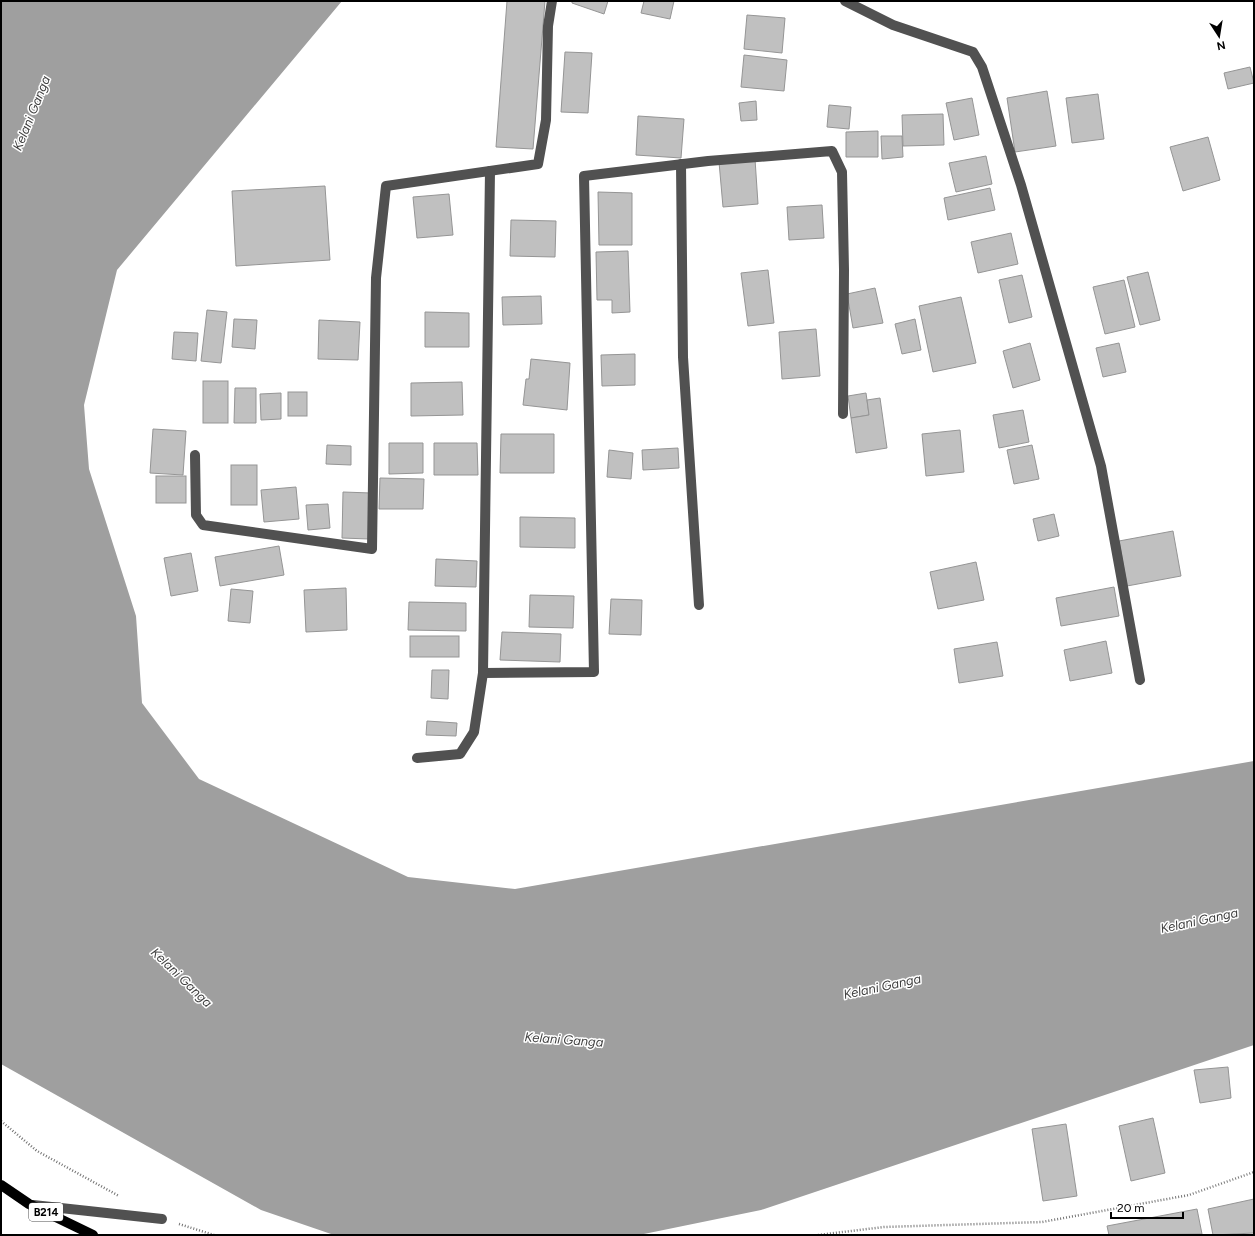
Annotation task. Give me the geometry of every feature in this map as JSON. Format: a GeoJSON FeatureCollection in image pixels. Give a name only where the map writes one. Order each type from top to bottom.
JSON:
{"type":"FeatureCollection","features":[{"type":"Feature","properties":{"kind":"main road","name":"B214"},"geometry":{"type":"LineString","coordinates":[[1,1185],[29,1204],[93,1235]]}},
{"type":"Feature","properties":{"kind":"street"},"geometry":{"type":"LineString","coordinates":[[195,456],[196,515],[203,525],[372,549],[376,278],[386,186],[538,164],[546,120],[548,26],[552,1]]}},
{"type":"Feature","properties":{"kind":"street"},"geometry":{"type":"LineString","coordinates":[[845,1],[894,25],[974,52],[982,67],[1021,185],[1101,466],[1140,680]]}},
{"type":"Feature","properties":{"kind":"street"},"geometry":{"type":"LineString","coordinates":[[483,673],[594,672],[584,176],[681,164],[832,151],[842,172],[844,270],[843,414]]}},
{"type":"Feature","properties":{"kind":"street"},"geometry":{"type":"LineString","coordinates":[[681,164],[683,357],[699,605]]}},
{"type":"Feature","properties":{"kind":"street"},"geometry":{"type":"LineString","coordinates":[[417,758],[460,754],[474,732],[483,673],[490,171]]}},
{"type":"Feature","properties":{"kind":"street"},"geometry":{"type":"LineString","coordinates":[[29,1204],[162,1219]]}},
{"type":"Feature","properties":{"kind":"path"},"geometry":{"type":"LineString","coordinates":[[1,1121],[37,1151],[120,1196]]}},
{"type":"Feature","properties":{"kind":"path"},"geometry":{"type":"LineString","coordinates":[[818,1235],[884,1227],[1042,1222],[1189,1195],[1254,1172]]}},
{"type":"Feature","properties":{"kind":"path"},"geometry":{"type":"LineString","coordinates":[[162,1219],[214,1235]]}},
{"type":"Feature","properties":{"kind":"water","name":"Kelani Ganga"},"geometry":{"type":"Polygon","coordinates":[[[1,1],[342,1],[117,270],[84,405],[89,469],[136,616],[142,703],[199,779],[408,877],[515,889],[1254,761],[1254,1045],[761,1210],[639,1235],[334,1235],[261,1210],[1,1064],[1,1]]]}},
{"type":"Feature","properties":{"kind":"building"},"geometry":{"type":"Polygon","coordinates":[[[507,1],[545,1],[533,149],[496,147],[507,1]]]}},
{"type":"Feature","properties":{"kind":"building"},"geometry":{"type":"Polygon","coordinates":[[[572,1],[608,1],[604,14],[572,3],[572,1]]]}},
{"type":"Feature","properties":{"kind":"building"},"geometry":{"type":"Polygon","coordinates":[[[644,1],[674,1],[670,19],[641,13],[644,1]]]}},
{"type":"Feature","properties":{"kind":"building"},"geometry":{"type":"Polygon","coordinates":[[[747,15],[785,18],[782,53],[744,49],[747,15]]]}},
{"type":"Feature","properties":{"kind":"building"},"geometry":{"type":"Polygon","coordinates":[[[565,52],[592,53],[588,113],[561,112],[565,52]]]}},
{"type":"Feature","properties":{"kind":"building"},"geometry":{"type":"Polygon","coordinates":[[[744,55],[787,60],[784,91],[741,87],[744,55]]]}},
{"type":"Feature","properties":{"kind":"building"},"geometry":{"type":"Polygon","coordinates":[[[1250,67],[1254,83],[1228,89],[1224,73],[1250,67]]]}},
{"type":"Feature","properties":{"kind":"building"},"geometry":{"type":"Polygon","coordinates":[[[1047,91],[1056,146],[1015,152],[1007,98],[1047,91]]]}},
{"type":"Feature","properties":{"kind":"building"},"geometry":{"type":"Polygon","coordinates":[[[1098,94],[1104,139],[1072,143],[1066,98],[1098,94]]]}},
{"type":"Feature","properties":{"kind":"building"},"geometry":{"type":"Polygon","coordinates":[[[972,98],[979,135],[954,140],[946,103],[972,98]]]}},
{"type":"Feature","properties":{"kind":"building"},"geometry":{"type":"Polygon","coordinates":[[[756,101],[757,120],[741,121],[739,103],[756,101]]]}},
{"type":"Feature","properties":{"kind":"building"},"geometry":{"type":"Polygon","coordinates":[[[829,105],[851,107],[849,129],[827,127],[829,105]]]}},
{"type":"Feature","properties":{"kind":"building"},"geometry":{"type":"Polygon","coordinates":[[[943,114],[944,145],[903,146],[902,115],[943,114]]]}},
{"type":"Feature","properties":{"kind":"building"},"geometry":{"type":"Polygon","coordinates":[[[638,116],[684,119],[681,158],[636,155],[638,116]]]}},
{"type":"Feature","properties":{"kind":"building"},"geometry":{"type":"Polygon","coordinates":[[[878,131],[878,157],[846,157],[846,132],[878,131]]]}},
{"type":"Feature","properties":{"kind":"building"},"geometry":{"type":"Polygon","coordinates":[[[881,136],[902,136],[903,157],[882,159],[881,136]]]}},
{"type":"Feature","properties":{"kind":"building"},"geometry":{"type":"Polygon","coordinates":[[[1208,137],[1220,180],[1183,191],[1170,147],[1208,137]]]}},
{"type":"Feature","properties":{"kind":"building"},"geometry":{"type":"Polygon","coordinates":[[[986,156],[992,184],[956,192],[949,163],[986,156]]]}},
{"type":"Feature","properties":{"kind":"building"},"geometry":{"type":"Polygon","coordinates":[[[755,159],[758,204],[723,207],[719,162],[755,159]]]}},
{"type":"Feature","properties":{"kind":"building"},"geometry":{"type":"Polygon","coordinates":[[[325,186],[330,260],[236,266],[232,191],[325,186]]]}},
{"type":"Feature","properties":{"kind":"building"},"geometry":{"type":"Polygon","coordinates":[[[990,188],[995,210],[948,220],[944,198],[990,188]]]}},
{"type":"Feature","properties":{"kind":"building"},"geometry":{"type":"Polygon","coordinates":[[[598,192],[632,193],[632,245],[599,245],[598,192]]]}},
{"type":"Feature","properties":{"kind":"building"},"geometry":{"type":"Polygon","coordinates":[[[449,194],[453,235],[417,238],[413,197],[449,194]]]}},
{"type":"Feature","properties":{"kind":"building"},"geometry":{"type":"Polygon","coordinates":[[[822,205],[824,238],[789,240],[787,207],[822,205]]]}},
{"type":"Feature","properties":{"kind":"building"},"geometry":{"type":"Polygon","coordinates":[[[511,220],[556,221],[555,257],[510,256],[511,220]]]}},
{"type":"Feature","properties":{"kind":"building"},"geometry":{"type":"Polygon","coordinates":[[[1011,233],[1018,264],[978,273],[971,242],[1011,233]]]}},
{"type":"Feature","properties":{"kind":"building"},"geometry":{"type":"Polygon","coordinates":[[[628,251],[630,312],[612,313],[612,300],[597,300],[596,252],[628,251]]]}},
{"type":"Feature","properties":{"kind":"building"},"geometry":{"type":"Polygon","coordinates":[[[768,270],[774,323],[748,326],[741,273],[768,270]]]}},
{"type":"Feature","properties":{"kind":"building"},"geometry":{"type":"Polygon","coordinates":[[[1148,272],[1160,320],[1140,325],[1127,277],[1148,272]]]}},
{"type":"Feature","properties":{"kind":"building"},"geometry":{"type":"Polygon","coordinates":[[[1022,275],[1032,317],[1009,323],[999,280],[1022,275]]]}},
{"type":"Feature","properties":{"kind":"building"},"geometry":{"type":"Polygon","coordinates":[[[1124,280],[1135,327],[1105,334],[1093,287],[1124,280]]]}},
{"type":"Feature","properties":{"kind":"building"},"geometry":{"type":"Polygon","coordinates":[[[875,288],[883,323],[853,328],[847,294],[875,288]]]}},
{"type":"Feature","properties":{"kind":"building"},"geometry":{"type":"Polygon","coordinates":[[[541,296],[542,324],[503,325],[502,297],[541,296]]]}},
{"type":"Feature","properties":{"kind":"building"},"geometry":{"type":"Polygon","coordinates":[[[961,297],[976,363],[933,372],[919,306],[961,297]]]}},
{"type":"Feature","properties":{"kind":"building"},"geometry":{"type":"Polygon","coordinates":[[[207,310],[227,312],[221,363],[201,361],[207,310]]]}},
{"type":"Feature","properties":{"kind":"building"},"geometry":{"type":"Polygon","coordinates":[[[425,312],[469,313],[469,347],[425,347],[425,312]]]}},
{"type":"Feature","properties":{"kind":"building"},"geometry":{"type":"Polygon","coordinates":[[[234,319],[257,320],[255,349],[232,347],[234,319]]]}},
{"type":"Feature","properties":{"kind":"building"},"geometry":{"type":"Polygon","coordinates":[[[915,319],[921,350],[902,354],[895,324],[915,319]]]}},
{"type":"Feature","properties":{"kind":"building"},"geometry":{"type":"Polygon","coordinates":[[[319,320],[360,322],[358,360],[318,359],[319,320]]]}},
{"type":"Feature","properties":{"kind":"building"},"geometry":{"type":"Polygon","coordinates":[[[816,329],[820,376],[782,379],[779,332],[816,329]]]}},
{"type":"Feature","properties":{"kind":"building"},"geometry":{"type":"Polygon","coordinates":[[[174,332],[198,333],[196,361],[172,359],[174,332]]]}},
{"type":"Feature","properties":{"kind":"building"},"geometry":{"type":"Polygon","coordinates":[[[1030,343],[1040,380],[1013,388],[1003,351],[1030,343]]]}},
{"type":"Feature","properties":{"kind":"building"},"geometry":{"type":"Polygon","coordinates":[[[1119,343],[1126,372],[1103,377],[1096,348],[1119,343]]]}},
{"type":"Feature","properties":{"kind":"building"},"geometry":{"type":"Polygon","coordinates":[[[635,354],[635,385],[602,386],[601,355],[635,354]]]}},
{"type":"Feature","properties":{"kind":"building"},"geometry":{"type":"Polygon","coordinates":[[[531,359],[570,363],[567,410],[523,405],[526,379],[529,379],[531,359]]]}},
{"type":"Feature","properties":{"kind":"building"},"geometry":{"type":"Polygon","coordinates":[[[203,381],[228,381],[228,423],[203,423],[203,381]]]}},
{"type":"Feature","properties":{"kind":"building"},"geometry":{"type":"Polygon","coordinates":[[[462,382],[463,415],[411,416],[411,383],[462,382]]]}},
{"type":"Feature","properties":{"kind":"building"},"geometry":{"type":"Polygon","coordinates":[[[235,388],[256,388],[256,423],[234,423],[235,388]]]}},
{"type":"Feature","properties":{"kind":"building"},"geometry":{"type":"Polygon","coordinates":[[[288,392],[307,392],[307,416],[288,416],[288,392]]]}},
{"type":"Feature","properties":{"kind":"building"},"geometry":{"type":"Polygon","coordinates":[[[281,393],[281,419],[261,420],[260,394],[281,393]]]}},
{"type":"Feature","properties":{"kind":"building"},"geometry":{"type":"Polygon","coordinates":[[[866,393],[869,415],[851,418],[848,396],[866,393]]]}},
{"type":"Feature","properties":{"kind":"building"},"geometry":{"type":"Polygon","coordinates":[[[880,398],[887,448],[856,453],[851,418],[869,415],[867,400],[880,398]]]}},
{"type":"Feature","properties":{"kind":"building"},"geometry":{"type":"Polygon","coordinates":[[[1023,410],[1029,442],[999,448],[993,415],[1023,410]]]}},
{"type":"Feature","properties":{"kind":"building"},"geometry":{"type":"Polygon","coordinates":[[[153,429],[186,431],[183,475],[150,473],[153,429]]]}},
{"type":"Feature","properties":{"kind":"building"},"geometry":{"type":"Polygon","coordinates":[[[960,430],[964,472],[926,476],[922,434],[960,430]]]}},
{"type":"Feature","properties":{"kind":"building"},"geometry":{"type":"Polygon","coordinates":[[[501,434],[554,434],[554,473],[500,473],[501,434]]]}},
{"type":"Feature","properties":{"kind":"building"},"geometry":{"type":"Polygon","coordinates":[[[389,443],[423,443],[423,473],[389,474],[389,443]]]}},
{"type":"Feature","properties":{"kind":"building"},"geometry":{"type":"Polygon","coordinates":[[[434,443],[477,443],[478,475],[434,475],[434,443]]]}},
{"type":"Feature","properties":{"kind":"building"},"geometry":{"type":"Polygon","coordinates":[[[327,445],[351,446],[351,465],[326,464],[327,445]]]}},
{"type":"Feature","properties":{"kind":"building"},"geometry":{"type":"Polygon","coordinates":[[[1032,445],[1039,479],[1014,484],[1007,450],[1032,445]]]}},
{"type":"Feature","properties":{"kind":"building"},"geometry":{"type":"Polygon","coordinates":[[[678,448],[679,468],[643,470],[642,450],[678,448]]]}},
{"type":"Feature","properties":{"kind":"building"},"geometry":{"type":"Polygon","coordinates":[[[609,450],[633,453],[631,479],[607,477],[609,450]]]}},
{"type":"Feature","properties":{"kind":"building"},"geometry":{"type":"Polygon","coordinates":[[[231,465],[257,465],[257,505],[231,505],[231,465]]]}},
{"type":"Feature","properties":{"kind":"building"},"geometry":{"type":"Polygon","coordinates":[[[156,476],[186,476],[186,503],[156,503],[156,476]]]}},
{"type":"Feature","properties":{"kind":"building"},"geometry":{"type":"Polygon","coordinates":[[[380,478],[424,479],[423,509],[379,509],[380,478]]]}},
{"type":"Feature","properties":{"kind":"building"},"geometry":{"type":"Polygon","coordinates":[[[296,487],[299,519],[264,522],[261,490],[296,487]]]}},
{"type":"Feature","properties":{"kind":"building"},"geometry":{"type":"Polygon","coordinates":[[[343,492],[371,493],[369,539],[342,538],[343,492]]]}},
{"type":"Feature","properties":{"kind":"building"},"geometry":{"type":"Polygon","coordinates":[[[328,504],[330,528],[308,530],[306,505],[328,504]]]}},
{"type":"Feature","properties":{"kind":"building"},"geometry":{"type":"Polygon","coordinates":[[[1054,514],[1059,536],[1038,541],[1033,519],[1054,514]]]}},
{"type":"Feature","properties":{"kind":"building"},"geometry":{"type":"Polygon","coordinates":[[[520,517],[575,518],[575,548],[520,547],[520,517]]]}},
{"type":"Feature","properties":{"kind":"building"},"geometry":{"type":"Polygon","coordinates":[[[1173,531],[1181,576],[1127,586],[1119,541],[1173,531]]]}},
{"type":"Feature","properties":{"kind":"building"},"geometry":{"type":"Polygon","coordinates":[[[279,546],[284,575],[220,586],[215,557],[279,546]]]}},
{"type":"Feature","properties":{"kind":"building"},"geometry":{"type":"Polygon","coordinates":[[[191,553],[198,591],[171,596],[164,558],[191,553]]]}},
{"type":"Feature","properties":{"kind":"building"},"geometry":{"type":"Polygon","coordinates":[[[436,559],[477,561],[476,587],[435,586],[436,559]]]}},
{"type":"Feature","properties":{"kind":"building"},"geometry":{"type":"Polygon","coordinates":[[[976,562],[984,600],[938,609],[930,572],[976,562]]]}},
{"type":"Feature","properties":{"kind":"building"},"geometry":{"type":"Polygon","coordinates":[[[1114,587],[1119,616],[1061,626],[1056,598],[1114,587]]]}},
{"type":"Feature","properties":{"kind":"building"},"geometry":{"type":"Polygon","coordinates":[[[346,588],[347,630],[306,632],[304,590],[346,588]]]}},
{"type":"Feature","properties":{"kind":"building"},"geometry":{"type":"Polygon","coordinates":[[[231,589],[253,591],[250,623],[228,621],[231,589]]]}},
{"type":"Feature","properties":{"kind":"building"},"geometry":{"type":"Polygon","coordinates":[[[530,595],[574,596],[573,628],[529,627],[530,595]]]}},
{"type":"Feature","properties":{"kind":"building"},"geometry":{"type":"Polygon","coordinates":[[[611,599],[642,600],[641,635],[609,634],[611,599]]]}},
{"type":"Feature","properties":{"kind":"building"},"geometry":{"type":"Polygon","coordinates":[[[409,602],[466,603],[466,631],[408,630],[409,602]]]}},
{"type":"Feature","properties":{"kind":"building"},"geometry":{"type":"Polygon","coordinates":[[[502,632],[561,634],[560,662],[500,660],[502,632]]]}},
{"type":"Feature","properties":{"kind":"building"},"geometry":{"type":"Polygon","coordinates":[[[410,636],[459,636],[459,657],[410,657],[410,636]]]}},
{"type":"Feature","properties":{"kind":"building"},"geometry":{"type":"Polygon","coordinates":[[[1106,641],[1112,673],[1070,681],[1064,650],[1106,641]]]}},
{"type":"Feature","properties":{"kind":"building"},"geometry":{"type":"Polygon","coordinates":[[[997,642],[1003,676],[959,683],[954,649],[997,642]]]}},
{"type":"Feature","properties":{"kind":"building"},"geometry":{"type":"Polygon","coordinates":[[[432,670],[449,670],[448,699],[431,698],[432,670]]]}},
{"type":"Feature","properties":{"kind":"building"},"geometry":{"type":"Polygon","coordinates":[[[427,721],[457,723],[456,736],[426,735],[427,721]]]}},
{"type":"Feature","properties":{"kind":"building"},"geometry":{"type":"Polygon","coordinates":[[[1228,1067],[1231,1098],[1200,1103],[1194,1070],[1228,1067]]]}},
{"type":"Feature","properties":{"kind":"building"},"geometry":{"type":"Polygon","coordinates":[[[1153,1118],[1165,1173],[1131,1181],[1119,1126],[1153,1118]]]}},
{"type":"Feature","properties":{"kind":"building"},"geometry":{"type":"Polygon","coordinates":[[[1066,1124],[1077,1196],[1043,1201],[1032,1129],[1066,1124]]]}},
{"type":"Feature","properties":{"kind":"building"},"geometry":{"type":"Polygon","coordinates":[[[1254,1199],[1254,1233],[1213,1235],[1208,1209],[1254,1199]]]}},
{"type":"Feature","properties":{"kind":"building"},"geometry":{"type":"Polygon","coordinates":[[[1197,1209],[1202,1234],[1109,1235],[1107,1226],[1197,1209]]]}}]}
